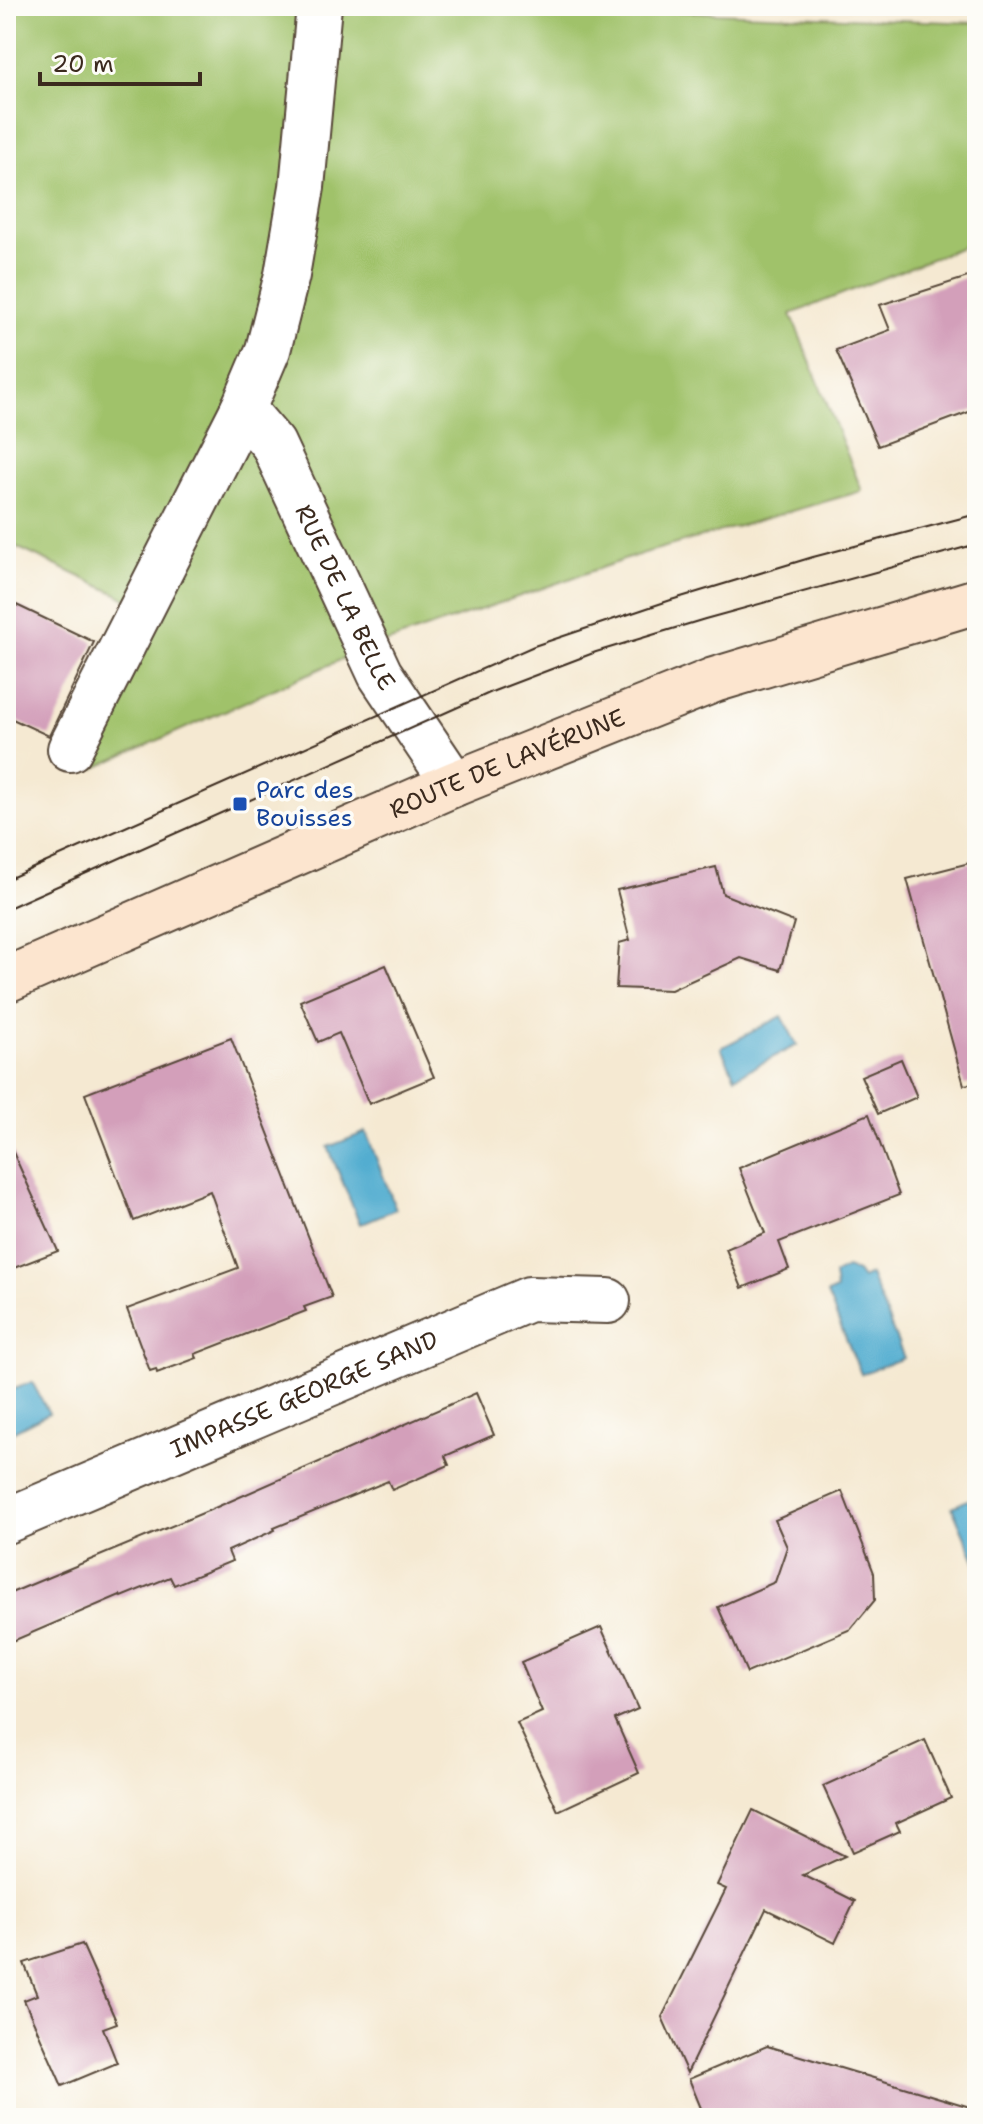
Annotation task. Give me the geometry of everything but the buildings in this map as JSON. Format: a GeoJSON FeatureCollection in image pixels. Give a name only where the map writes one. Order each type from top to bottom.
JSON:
{"type":"FeatureCollection","features":[{"type":"Feature","properties":{"kind":"main road","name":"ROUTE DE LAVÉRUNE"},"geometry":{"type":"LineString","coordinates":[[6,980],[454,784],[714,680],[977,601]]}},
{"type":"Feature","properties":{"kind":"street"},"geometry":{"type":"LineString","coordinates":[[70,749],[243,409],[268,350],[287,275],[302,187],[319,6]]}},
{"type":"Feature","properties":{"kind":"street","name":"RUE DE LA BELLE"},"geometry":{"type":"LineString","coordinates":[[243,409],[273,444],[380,674],[454,784]]}},
{"type":"Feature","properties":{"kind":"street","name":"IMPASSE GEORGE SAND"},"geometry":{"type":"LineString","coordinates":[[6,1521],[529,1299],[608,1301]]}},
{"type":"Feature","properties":{"kind":"green space"},"geometry":{"type":"Polygon","coordinates":[[[6,6],[532,6],[977,23],[977,241],[791,314],[862,491],[641,554],[356,653],[95,768],[154,616],[117,594],[6,542],[6,6]]]}},
{"type":"Feature","properties":{"kind":"water"},"geometry":{"type":"Polygon","coordinates":[[[782,1016],[797,1045],[735,1077],[721,1048],[782,1016]]]}},
{"type":"Feature","properties":{"kind":"water"},"geometry":{"type":"Polygon","coordinates":[[[366,1132],[396,1209],[360,1224],[328,1147],[366,1132]]]}},
{"type":"Feature","properties":{"kind":"water"},"geometry":{"type":"Polygon","coordinates":[[[846,1268],[857,1272],[862,1279],[870,1275],[904,1358],[861,1374],[827,1294],[836,1290],[834,1275],[846,1268]]]}},
{"type":"Feature","properties":{"kind":"water"},"geometry":{"type":"Polygon","coordinates":[[[32,1382],[49,1413],[6,1435],[6,1392],[32,1382]]]}},
{"type":"Feature","properties":{"kind":"water"},"geometry":{"type":"Polygon","coordinates":[[[977,1496],[977,1565],[952,1507],[977,1496]]]}},
{"type":"Feature","properties":{"kind":"tram line"},"geometry":{"type":"LineString","coordinates":[[6,880],[534,646],[813,557],[977,514]]}},
{"type":"Feature","properties":{"kind":"tram line"},"geometry":{"type":"LineString","coordinates":[[6,909],[494,691],[596,652],[977,544]]}},
{"type":"Feature","properties":{"kind":"place","name":"Parc des Bouisses"},"geometry":{"type":"Point","coordinates":[240,804]}}]}
